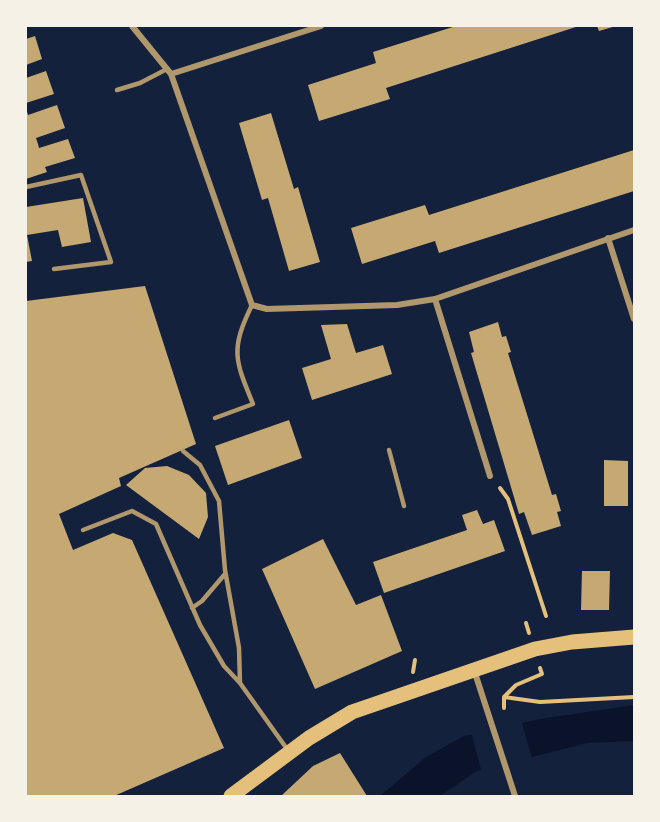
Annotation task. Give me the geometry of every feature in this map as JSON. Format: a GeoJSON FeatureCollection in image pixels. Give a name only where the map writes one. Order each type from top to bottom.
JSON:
{"type":"FeatureCollection","features":[{"type":"Feature","properties":{"kind":"main road"},"geometry":{"type":"LineString","coordinates":[[231,796],[289,752],[352,712],[474,669],[555,645],[634,637]]}},
{"type":"Feature","properties":{"kind":"street"},"geometry":{"type":"LineString","coordinates":[[132,26],[169,72],[252,305],[267,309],[386,305],[435,299],[634,230]]}},
{"type":"Feature","properties":{"kind":"street"},"geometry":{"type":"LineString","coordinates":[[169,72],[321,26]]}},
{"type":"Feature","properties":{"kind":"street"},"geometry":{"type":"LineString","coordinates":[[608,238],[634,319]]}},
{"type":"Feature","properties":{"kind":"street"},"geometry":{"type":"LineString","coordinates":[[435,299],[490,476]]}},
{"type":"Feature","properties":{"kind":"street"},"geometry":{"type":"LineString","coordinates":[[474,669],[514,796]]}},
{"type":"Feature","properties":{"kind":"lane"},"geometry":{"type":"LineString","coordinates":[[117,90],[169,72]]}},
{"type":"Feature","properties":{"kind":"lane"},"geometry":{"type":"LineString","coordinates":[[26,187],[81,175],[111,262],[54,269]]}},
{"type":"Feature","properties":{"kind":"lane"},"geometry":{"type":"LineString","coordinates":[[215,418],[253,404],[237,365],[236,352],[242,326],[252,305]]}},
{"type":"Feature","properties":{"kind":"lane"},"geometry":{"type":"LineString","coordinates":[[389,450],[404,506]]}},
{"type":"Feature","properties":{"kind":"lane"},"geometry":{"type":"LineString","coordinates":[[183,451],[200,465],[219,501],[225,574],[238,648],[240,683]]}},
{"type":"Feature","properties":{"kind":"lane"},"geometry":{"type":"LineString","coordinates":[[83,530],[132,511],[156,524],[192,608],[224,666],[240,683],[289,752]]}},
{"type":"Feature","properties":{"kind":"lane"},"geometry":{"type":"LineString","coordinates":[[192,608],[214,589],[225,574]]}},
{"type":"Feature","properties":{"kind":"path"},"geometry":{"type":"LineString","coordinates":[[490,476],[508,499],[546,616]]}},
{"type":"Feature","properties":{"kind":"path"},"geometry":{"type":"LineString","coordinates":[[502,697],[516,685],[542,674]]}},
{"type":"Feature","properties":{"kind":"path"},"geometry":{"type":"LineString","coordinates":[[502,697],[540,702],[634,697]]}},
{"type":"Feature","properties":{"kind":"path"},"geometry":{"type":"LineString","coordinates":[[502,697],[503,705]]}},
{"type":"Feature","properties":{"kind":"water"},"geometry":{"type":"Polygon","coordinates":[[[634,705],[634,741],[587,743],[477,771],[440,796],[380,796],[426,757],[464,736],[540,719],[634,705]]]}},
{"type":"Feature","properties":{"kind":"pier"},"geometry":{"type":"Polygon","coordinates":[[[521,720],[532,758],[482,773],[471,732],[521,720]]]}},
{"type":"Feature","properties":{"kind":"building"},"geometry":{"type":"Polygon","coordinates":[[[456,26],[579,26],[386,88],[390,99],[319,121],[308,85],[376,63],[373,52],[456,26]]]}},
{"type":"Feature","properties":{"kind":"building"},"geometry":{"type":"Polygon","coordinates":[[[597,26],[616,26],[599,31],[597,26]]]}},
{"type":"Feature","properties":{"kind":"building"},"geometry":{"type":"Polygon","coordinates":[[[35,36],[42,59],[26,65],[26,39],[35,36]]]}},
{"type":"Feature","properties":{"kind":"building"},"geometry":{"type":"Polygon","coordinates":[[[46,71],[54,94],[26,103],[26,78],[46,71]]]}},
{"type":"Feature","properties":{"kind":"building"},"geometry":{"type":"Polygon","coordinates":[[[57,105],[65,128],[36,138],[39,148],[68,139],[75,158],[45,167],[47,172],[26,179],[26,108],[28,115],[57,105]]]}},
{"type":"Feature","properties":{"kind":"building"},"geometry":{"type":"Polygon","coordinates":[[[271,113],[294,189],[298,187],[320,262],[289,271],[268,198],[262,200],[239,123],[271,113]]]}},
{"type":"Feature","properties":{"kind":"building"},"geometry":{"type":"Polygon","coordinates":[[[634,150],[634,191],[439,253],[435,241],[362,264],[351,228],[425,205],[429,215],[634,150]]]}},
{"type":"Feature","properties":{"kind":"building"},"geometry":{"type":"Polygon","coordinates":[[[83,198],[91,242],[62,247],[58,230],[27,235],[32,261],[26,262],[26,207],[83,198]]]}},
{"type":"Feature","properties":{"kind":"building"},"geometry":{"type":"Polygon","coordinates":[[[145,286],[196,444],[119,478],[121,486],[59,514],[73,550],[113,533],[132,540],[224,748],[114,796],[26,796],[26,301],[145,286]]]}},
{"type":"Feature","properties":{"kind":"building"},"geometry":{"type":"Polygon","coordinates":[[[498,322],[502,337],[506,336],[511,352],[508,353],[552,495],[556,494],[561,511],[557,512],[561,526],[532,535],[524,512],[519,514],[471,353],[474,352],[469,332],[498,322]]]}},
{"type":"Feature","properties":{"kind":"building"},"geometry":{"type":"Polygon","coordinates":[[[347,324],[356,353],[383,345],[392,374],[312,400],[302,368],[331,359],[321,325],[347,324]]]}},
{"type":"Feature","properties":{"kind":"building"},"geometry":{"type":"Polygon","coordinates":[[[289,420],[302,458],[228,485],[215,446],[289,420]]]}},
{"type":"Feature","properties":{"kind":"building"},"geometry":{"type":"Polygon","coordinates":[[[604,460],[628,461],[628,506],[604,506],[604,460]]]}},
{"type":"Feature","properties":{"kind":"building"},"geometry":{"type":"Polygon","coordinates":[[[167,466],[189,475],[206,493],[208,517],[199,539],[126,485],[145,468],[167,466]]]}},
{"type":"Feature","properties":{"kind":"building"},"geometry":{"type":"Polygon","coordinates":[[[477,510],[483,524],[494,520],[505,551],[384,593],[373,562],[467,530],[462,515],[477,510]]]}},
{"type":"Feature","properties":{"kind":"building"},"geometry":{"type":"Polygon","coordinates":[[[323,539],[356,605],[381,595],[402,651],[315,689],[262,569],[323,539]]]}},
{"type":"Feature","properties":{"kind":"building"},"geometry":{"type":"Polygon","coordinates":[[[582,571],[610,571],[609,610],[581,610],[582,571]]]}},
{"type":"Feature","properties":{"kind":"building"},"geometry":{"type":"Polygon","coordinates":[[[340,753],[367,796],[281,796],[313,766],[340,753]]]}}]}
